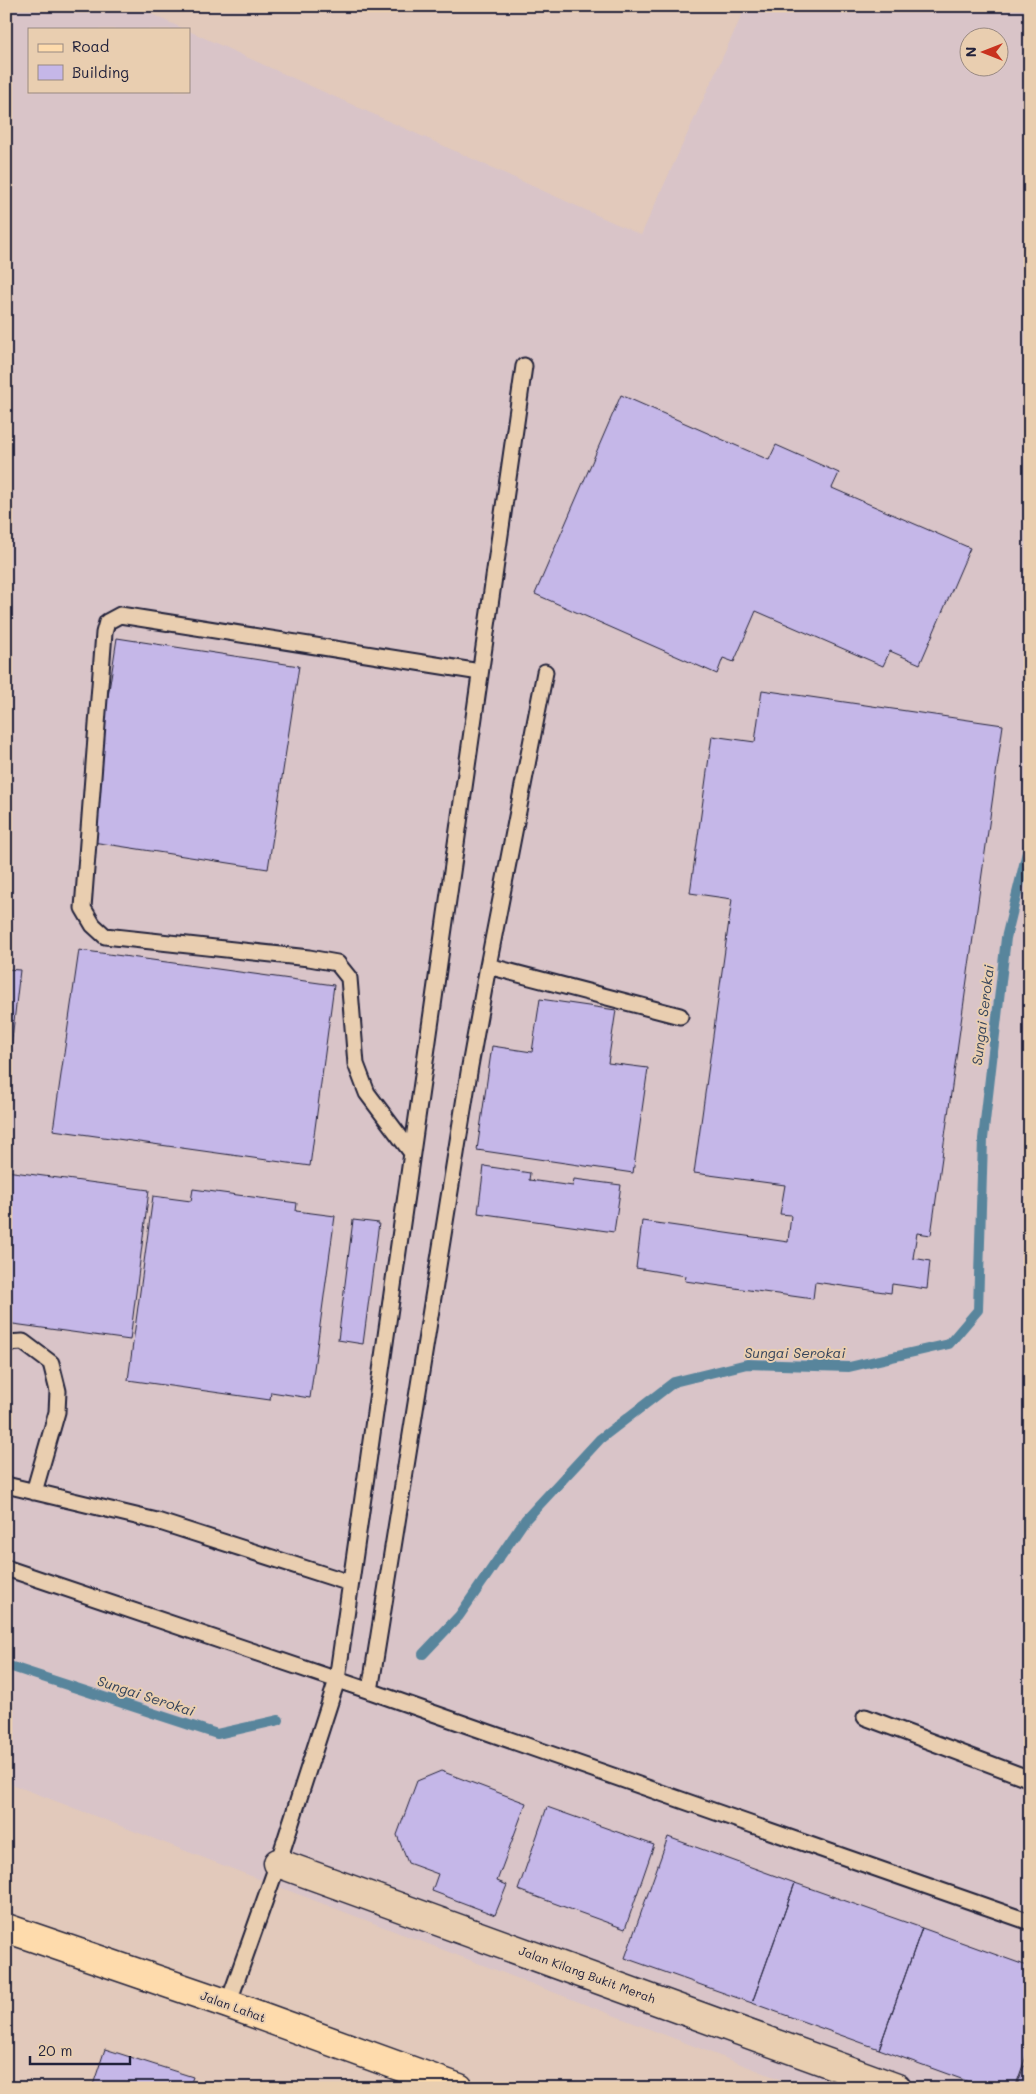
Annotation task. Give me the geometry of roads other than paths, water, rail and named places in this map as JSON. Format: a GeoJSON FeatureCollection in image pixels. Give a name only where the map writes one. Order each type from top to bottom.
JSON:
{"type":"FeatureCollection","features":[{"type":"Feature","properties":{"kind":"main road","name":"Jalan Lahat"},"geometry":{"type":"LineString","coordinates":[[6,1928],[228,2004],[459,2088]]}},
{"type":"Feature","properties":{"kind":"street","name":"Jalan Kilang Bukit Merah"},"geometry":{"type":"LineString","coordinates":[[278,1863],[897,2088]]}},
{"type":"Feature","properties":{"kind":"lane"},"geometry":{"type":"LineString","coordinates":[[228,2004],[278,1863],[336,1680],[524,366]]}},
{"type":"Feature","properties":{"kind":"lane"},"geometry":{"type":"LineString","coordinates":[[412,1153],[368,1093],[356,1064],[349,978],[336,963],[309,958],[105,936],[93,925],[83,908],[104,633],[107,622],[120,615],[480,672]]}},
{"type":"Feature","properties":{"kind":"lane"},"geometry":{"type":"LineString","coordinates":[[370,1691],[470,1066],[545,672]]}},
{"type":"Feature","properties":{"kind":"lane"},"geometry":{"type":"LineString","coordinates":[[488,966],[680,1016]]}},
{"type":"Feature","properties":{"kind":"lane"},"geometry":{"type":"LineString","coordinates":[[6,1343],[23,1342],[51,1363],[58,1391],[57,1412],[34,1492]]}},
{"type":"Feature","properties":{"kind":"lane"},"geometry":{"type":"LineString","coordinates":[[6,1485],[157,1522],[350,1584]]}},
{"type":"Feature","properties":{"kind":"lane"},"geometry":{"type":"LineString","coordinates":[[6,1568],[370,1691],[1030,1922]]}},
{"type":"Feature","properties":{"kind":"lane"},"geometry":{"type":"LineString","coordinates":[[865,1717],[1030,1779]]}},
{"type":"Feature","properties":{"kind":"waterway","name":"Sungai Serokai"},"geometry":{"type":"LineString","coordinates":[[423,1654],[459,1616],[525,1520],[600,1439],[674,1382],[747,1364],[849,1367],[949,1344],[978,1310],[983,1139],[1006,938],[1030,840]]}},
{"type":"Feature","properties":{"kind":"waterway","name":"Sungai Serokai"},"geometry":{"type":"LineString","coordinates":[[6,1665],[217,1734],[279,1720]]}}]}
